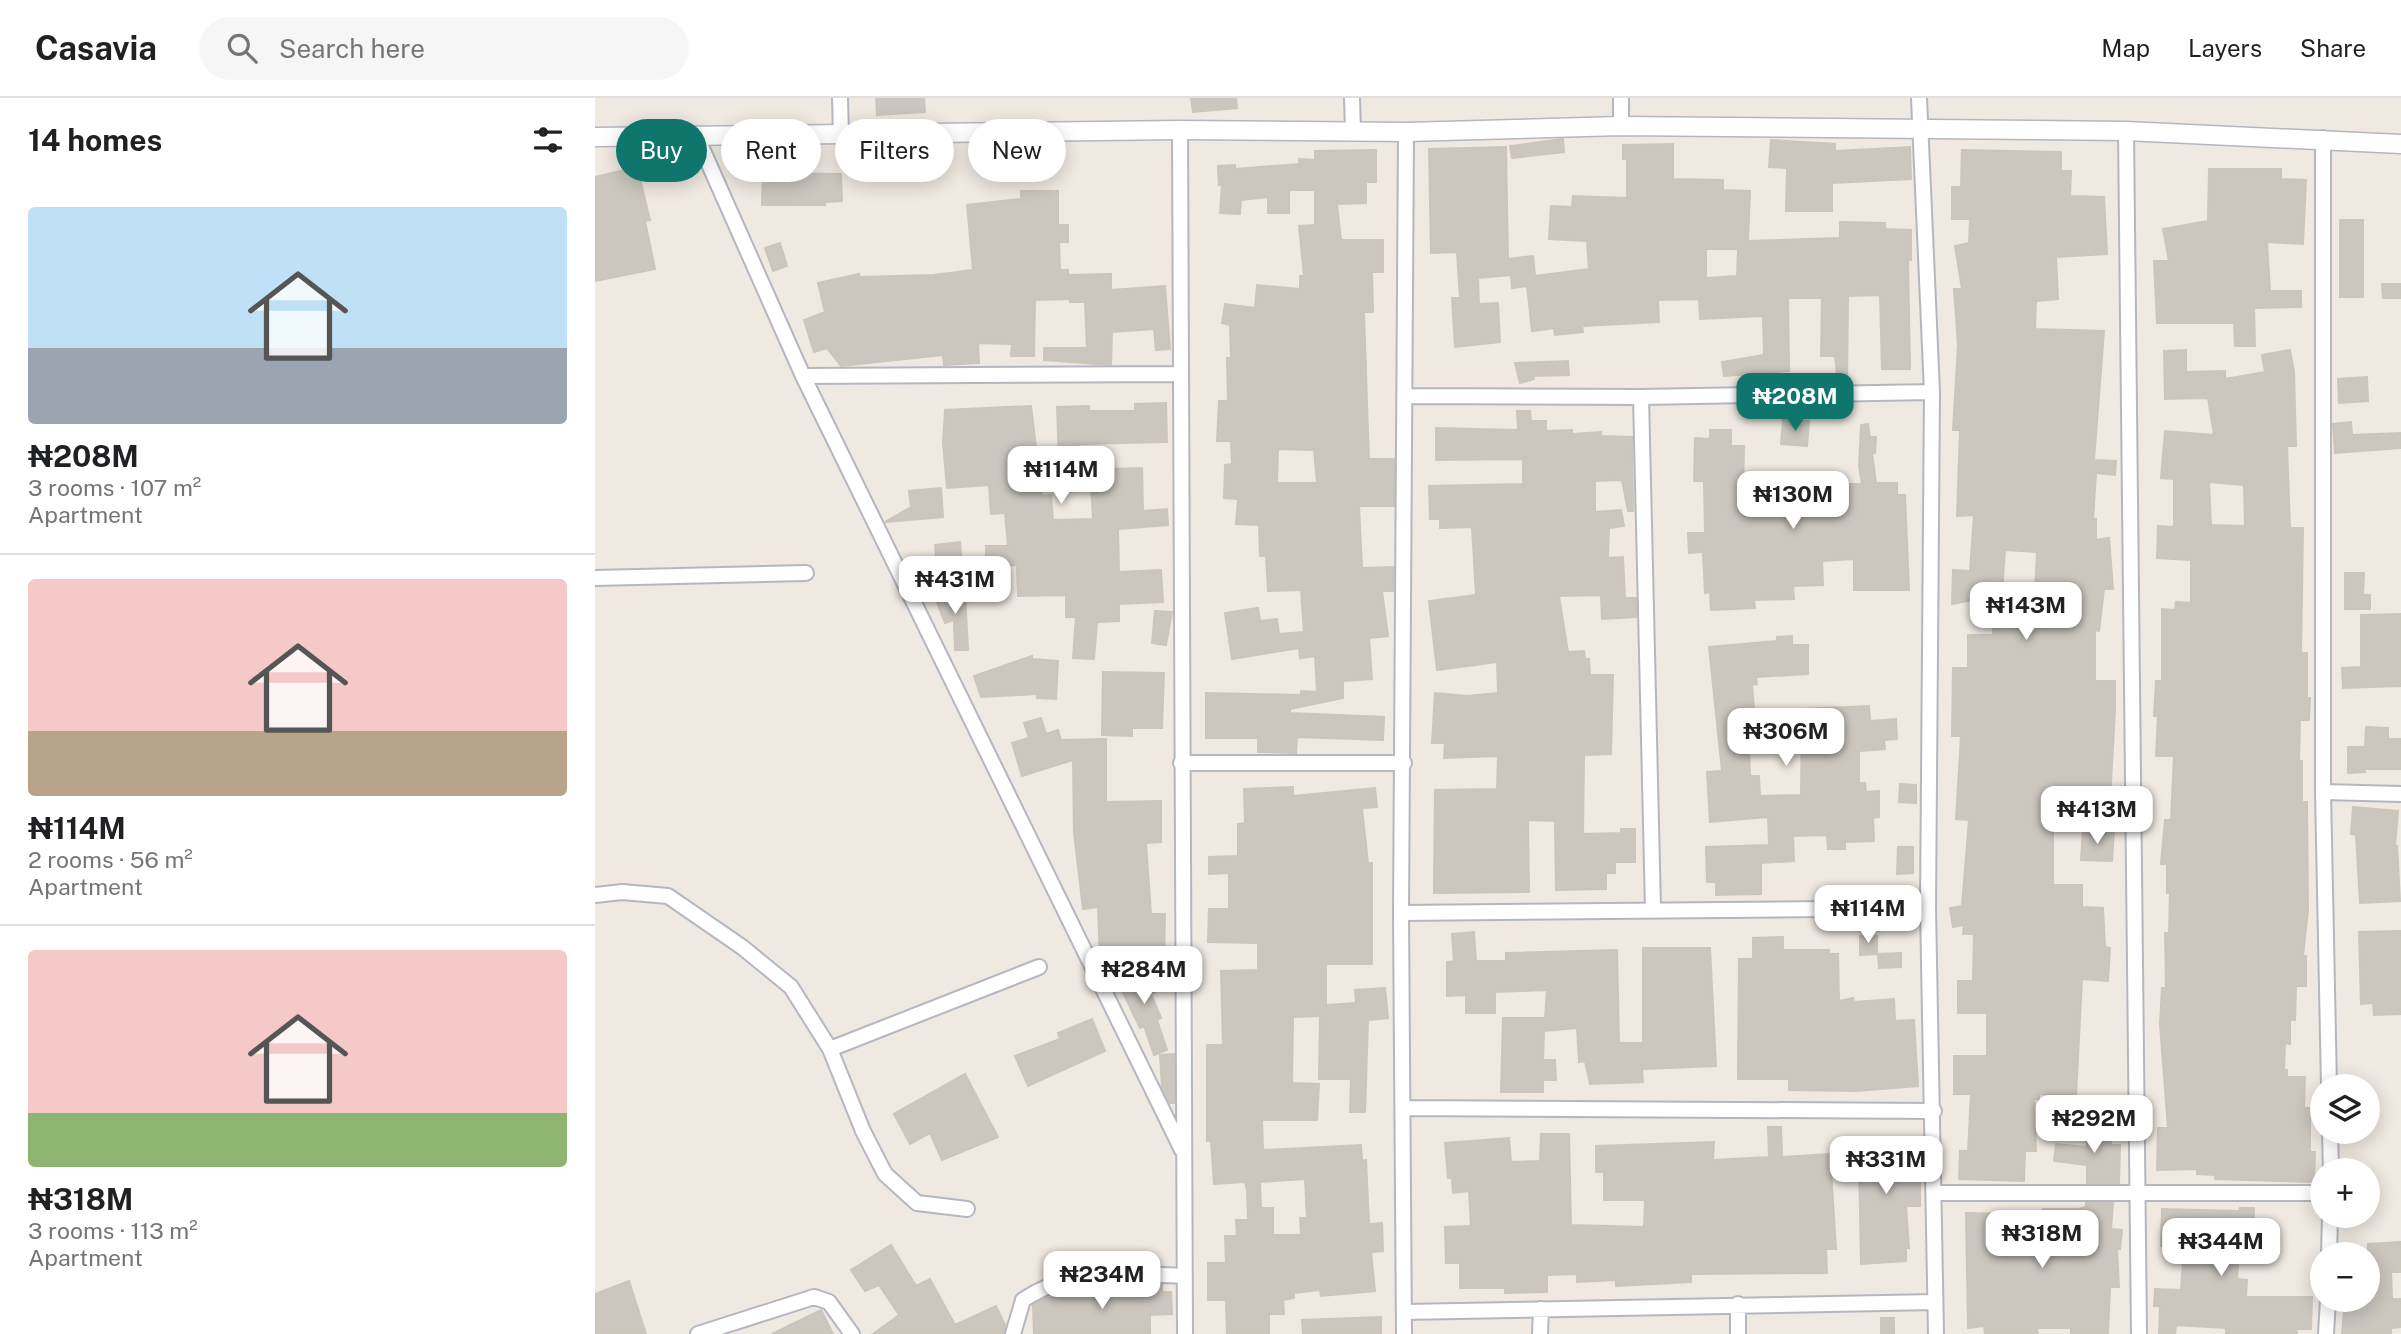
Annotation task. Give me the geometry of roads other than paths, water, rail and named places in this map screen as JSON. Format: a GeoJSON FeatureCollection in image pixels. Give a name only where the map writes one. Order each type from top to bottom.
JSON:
{"type":"FeatureCollection","features":[{"type":"Feature","properties":{"kind":"street"},"geometry":{"type":"LineString","coordinates":[[839,98],[840,119]]}},
{"type":"Feature","properties":{"kind":"street"},"geometry":{"type":"LineString","coordinates":[[1352,98],[1353,131]]}},
{"type":"Feature","properties":{"kind":"street"},"geometry":{"type":"LineString","coordinates":[[1621,98],[1621,126]]}},
{"type":"Feature","properties":{"kind":"street"},"geometry":{"type":"LineString","coordinates":[[1919,98],[1932,392],[1929,908],[1936,1334]]}},
{"type":"Feature","properties":{"kind":"street"},"geometry":{"type":"LineString","coordinates":[[954,133],[1180,130],[1406,132],[1621,126],[1922,128],[2126,131],[2323,138],[2401,144]]}},
{"type":"Feature","properties":{"kind":"street"},"geometry":{"type":"LineString","coordinates":[[1180,130],[1185,1334]]}},
{"type":"Feature","properties":{"kind":"street"},"geometry":{"type":"LineString","coordinates":[[2126,131],[2139,1334]]}},
{"type":"Feature","properties":{"kind":"street"},"geometry":{"type":"LineString","coordinates":[[1404,1334],[1405,1108],[1401,913],[1406,132]]}},
{"type":"Feature","properties":{"kind":"street"},"geometry":{"type":"LineString","coordinates":[[707,135],[835,134]]}},
{"type":"Feature","properties":{"kind":"street"},"geometry":{"type":"LineString","coordinates":[[595,137],[616,137]]}},
{"type":"Feature","properties":{"kind":"street"},"geometry":{"type":"LineString","coordinates":[[2323,138],[2323,792],[2329,1074]]}},
{"type":"Feature","properties":{"kind":"street"},"geometry":{"type":"LineString","coordinates":[[707,162],[803,376],[1184,1155]]}},
{"type":"Feature","properties":{"kind":"street"},"geometry":{"type":"LineString","coordinates":[[803,376],[1181,374]]}},
{"type":"Feature","properties":{"kind":"street"},"geometry":{"type":"LineString","coordinates":[[1405,396],[1641,397],[1932,392]]}},
{"type":"Feature","properties":{"kind":"street"},"geometry":{"type":"LineString","coordinates":[[1641,397],[1653,909]]}},
{"type":"Feature","properties":{"kind":"street"},"geometry":{"type":"LineString","coordinates":[[595,578],[806,573]]}},
{"type":"Feature","properties":{"kind":"street"},"geometry":{"type":"LineString","coordinates":[[1181,763],[1404,763]]}},
{"type":"Feature","properties":{"kind":"street"},"geometry":{"type":"LineString","coordinates":[[2323,792],[2401,794]]}},
{"type":"Feature","properties":{"kind":"street"},"geometry":{"type":"LineString","coordinates":[[595,895],[622,892],[668,896],[742,947],[790,987],[830,1049],[863,1131],[885,1174],[917,1203],[967,1209]]}},
{"type":"Feature","properties":{"kind":"street"},"geometry":{"type":"LineString","coordinates":[[1401,913],[1929,908]]}},
{"type":"Feature","properties":{"kind":"street"},"geometry":{"type":"LineString","coordinates":[[830,1049],[1039,967]]}},
{"type":"Feature","properties":{"kind":"street"},"geometry":{"type":"LineString","coordinates":[[1405,1108],[1934,1111]]}},
{"type":"Feature","properties":{"kind":"street"},"geometry":{"type":"LineString","coordinates":[[1934,1193],[2310,1194]]}},
{"type":"Feature","properties":{"kind":"street"},"geometry":{"type":"LineString","coordinates":[[1013,1334],[1023,1300],[1042,1287],[1078,1275],[1185,1276]]}},
{"type":"Feature","properties":{"kind":"street"},"geometry":{"type":"LineString","coordinates":[[698,1334],[767,1309],[814,1297],[829,1302],[852,1334]]}},
{"type":"Feature","properties":{"kind":"street"},"geometry":{"type":"LineString","coordinates":[[1404,1312],[1935,1302]]}},
{"type":"Feature","properties":{"kind":"street"},"geometry":{"type":"LineString","coordinates":[[1738,1304],[1738,1334]]}},
{"type":"Feature","properties":{"kind":"street"},"geometry":{"type":"LineString","coordinates":[[1540,1334],[1541,1309]]}},
{"type":"Feature","properties":{"kind":"street"},"geometry":{"type":"LineString","coordinates":[[2326,1334],[2327,1312]]}}]}
